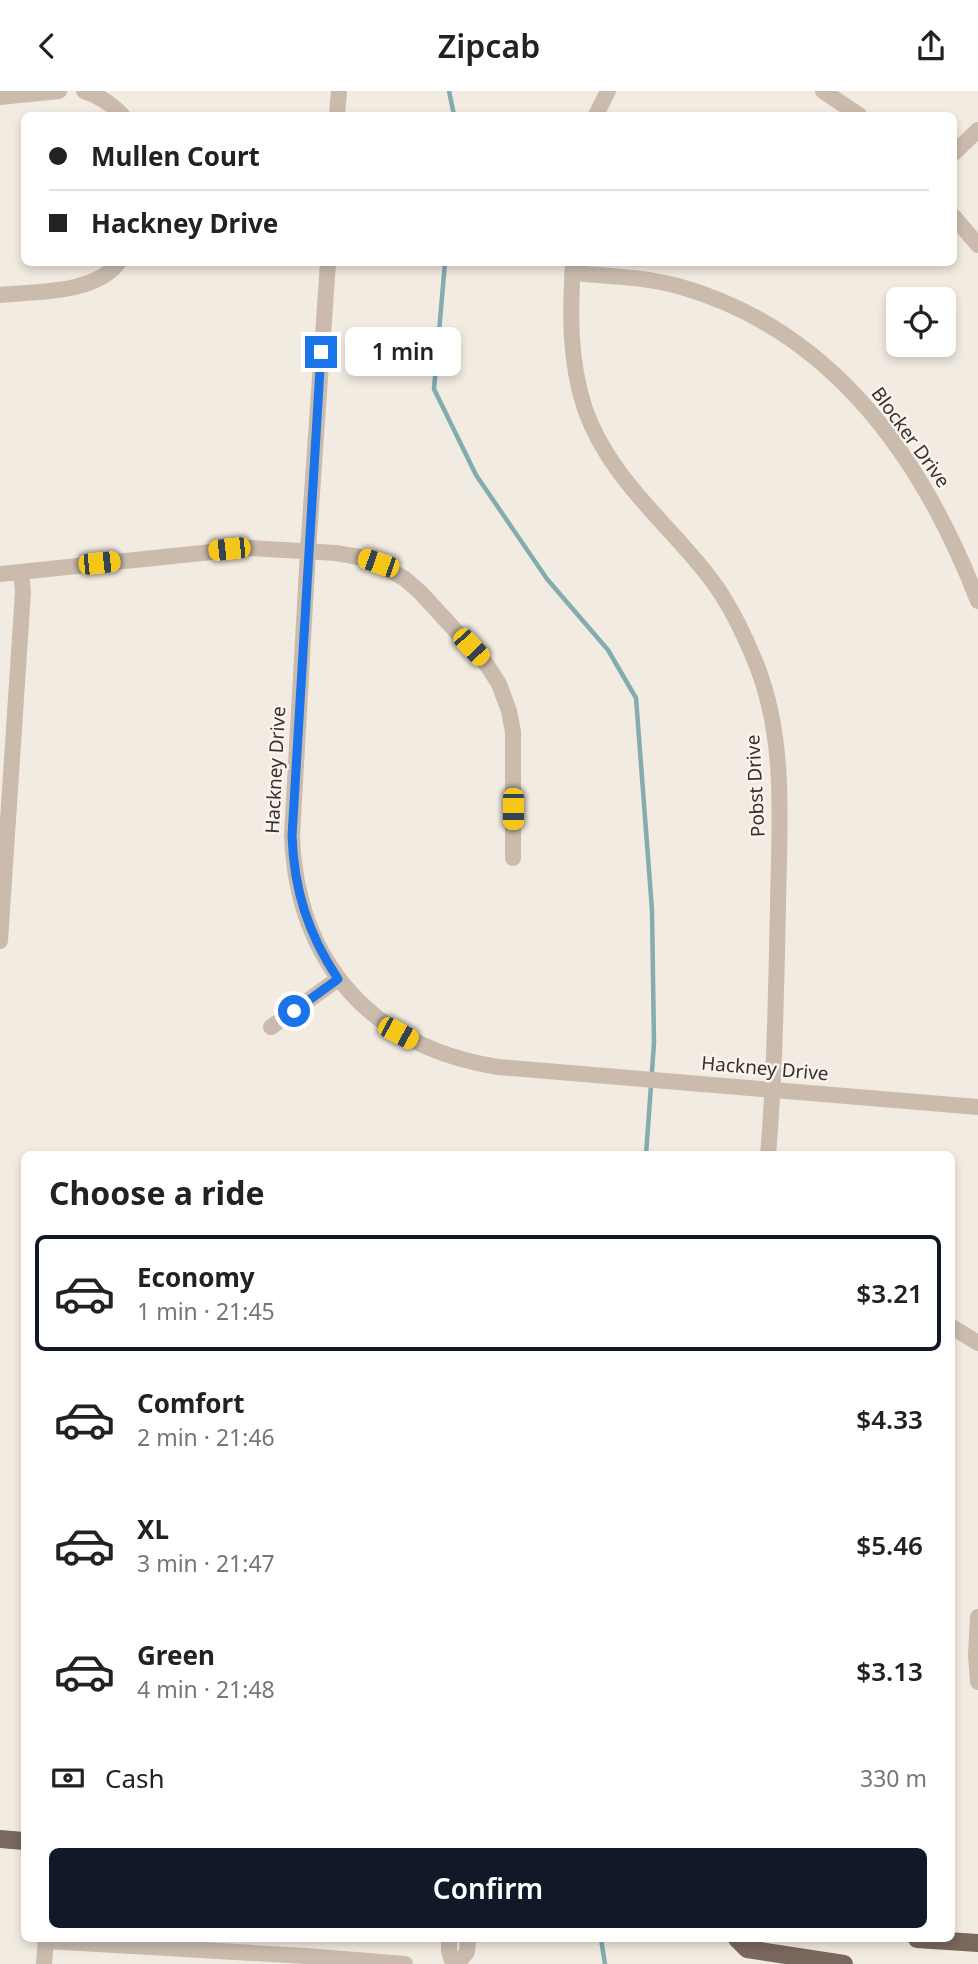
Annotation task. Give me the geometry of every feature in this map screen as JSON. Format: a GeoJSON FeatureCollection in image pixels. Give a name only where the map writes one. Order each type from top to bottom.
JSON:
{"type":"FeatureCollection","features":[{"type":"Feature","properties":{"kind":"main road"},"geometry":{"type":"LineString","coordinates":[[0,1839],[21,1841]]}},
{"type":"Feature","properties":{"kind":"main road"},"geometry":{"type":"LineString","coordinates":[[955,1941],[978,1943]]}},
{"type":"Feature","properties":{"kind":"main road"},"geometry":{"type":"LineString","coordinates":[[740,1942],[747,1949],[844,1964]]}},
{"type":"Feature","properties":{"kind":"street"},"geometry":{"type":"LineString","coordinates":[[0,97],[59,91]]}},
{"type":"Feature","properties":{"kind":"street"},"geometry":{"type":"LineString","coordinates":[[84,91],[99,96],[119,112]]}},
{"type":"Feature","properties":{"kind":"street"},"geometry":{"type":"LineString","coordinates":[[337,112],[339,91]]}},
{"type":"Feature","properties":{"kind":"street"},"geometry":{"type":"LineString","coordinates":[[598,112],[608,91]]}},
{"type":"Feature","properties":{"kind":"street"},"geometry":{"type":"LineString","coordinates":[[823,91],[854,112]]}},
{"type":"Feature","properties":{"kind":"street"},"geometry":{"type":"LineString","coordinates":[[957,150],[978,130]]}},
{"type":"Feature","properties":{"kind":"street"},"geometry":{"type":"LineString","coordinates":[[957,221],[978,246]]}},
{"type":"Feature","properties":{"kind":"street"},"geometry":{"type":"LineString","coordinates":[[0,295],[79,287],[105,276],[115,266]]}},
{"type":"Feature","properties":{"kind":"street","name":"Hackney Drive"},"geometry":{"type":"LineString","coordinates":[[328,266],[292,836],[297,889],[305,915],[338,979],[379,1020],[398,1033],[447,1056],[474,1063],[978,1107]]}},
{"type":"Feature","properties":{"kind":"street","name":"Blocker Drive"},"geometry":{"type":"LineString","coordinates":[[573,267],[677,286],[746,312],[807,349],[880,422],[902,452],[937,508],[978,601]]}},
{"type":"Feature","properties":{"kind":"street","name":"Pobst Drive"},"geometry":{"type":"LineString","coordinates":[[573,267],[572,348],[586,412],[621,476],[710,579],[730,610],[758,667],[769,703],[777,742],[779,782],[773,1090],[768,1151]]}},
{"type":"Feature","properties":{"kind":"street"},"geometry":{"type":"LineString","coordinates":[[0,574],[250,548],[359,557],[395,572],[421,593],[487,665],[499,684],[513,732],[513,858]]}},
{"type":"Feature","properties":{"kind":"street"},"geometry":{"type":"LineString","coordinates":[[0,941],[23,592],[21,572]]}},
{"type":"Feature","properties":{"kind":"street"},"geometry":{"type":"LineString","coordinates":[[271,1027],[338,979]]}},
{"type":"Feature","properties":{"kind":"street"},"geometry":{"type":"LineString","coordinates":[[955,1329],[978,1343]]}},
{"type":"Feature","properties":{"kind":"street"},"geometry":{"type":"LineString","coordinates":[[978,1618],[978,1682]]}},
{"type":"Feature","properties":{"kind":"street"},"geometry":{"type":"LineString","coordinates":[[44,1964],[46,1942]]}},
{"type":"Feature","properties":{"kind":"street"},"geometry":{"type":"LineString","coordinates":[[78,1942],[405,1964]]}},
{"type":"Feature","properties":{"kind":"street"},"geometry":{"type":"LineString","coordinates":[[449,1942],[449,1951],[455,1964],[467,1952],[468,1942]]}},
{"type":"Feature","properties":{"kind":"waterway"},"geometry":{"type":"LineString","coordinates":[[449,91],[453,112]]}},
{"type":"Feature","properties":{"kind":"waterway"},"geometry":{"type":"LineString","coordinates":[[445,266],[434,389],[476,475],[547,579],[608,650],[636,698],[652,910],[654,1043],[646,1151]]}},
{"type":"Feature","properties":{"kind":"waterway"},"geometry":{"type":"LineString","coordinates":[[601,1942],[605,1964]]}},
{"type":"Feature","properties":{"kind":"route"},"geometry":{"type":"LineString","coordinates":[[294,1011],[338,979],[305,915],[297,889],[292,836],[321,352]]}}]}
